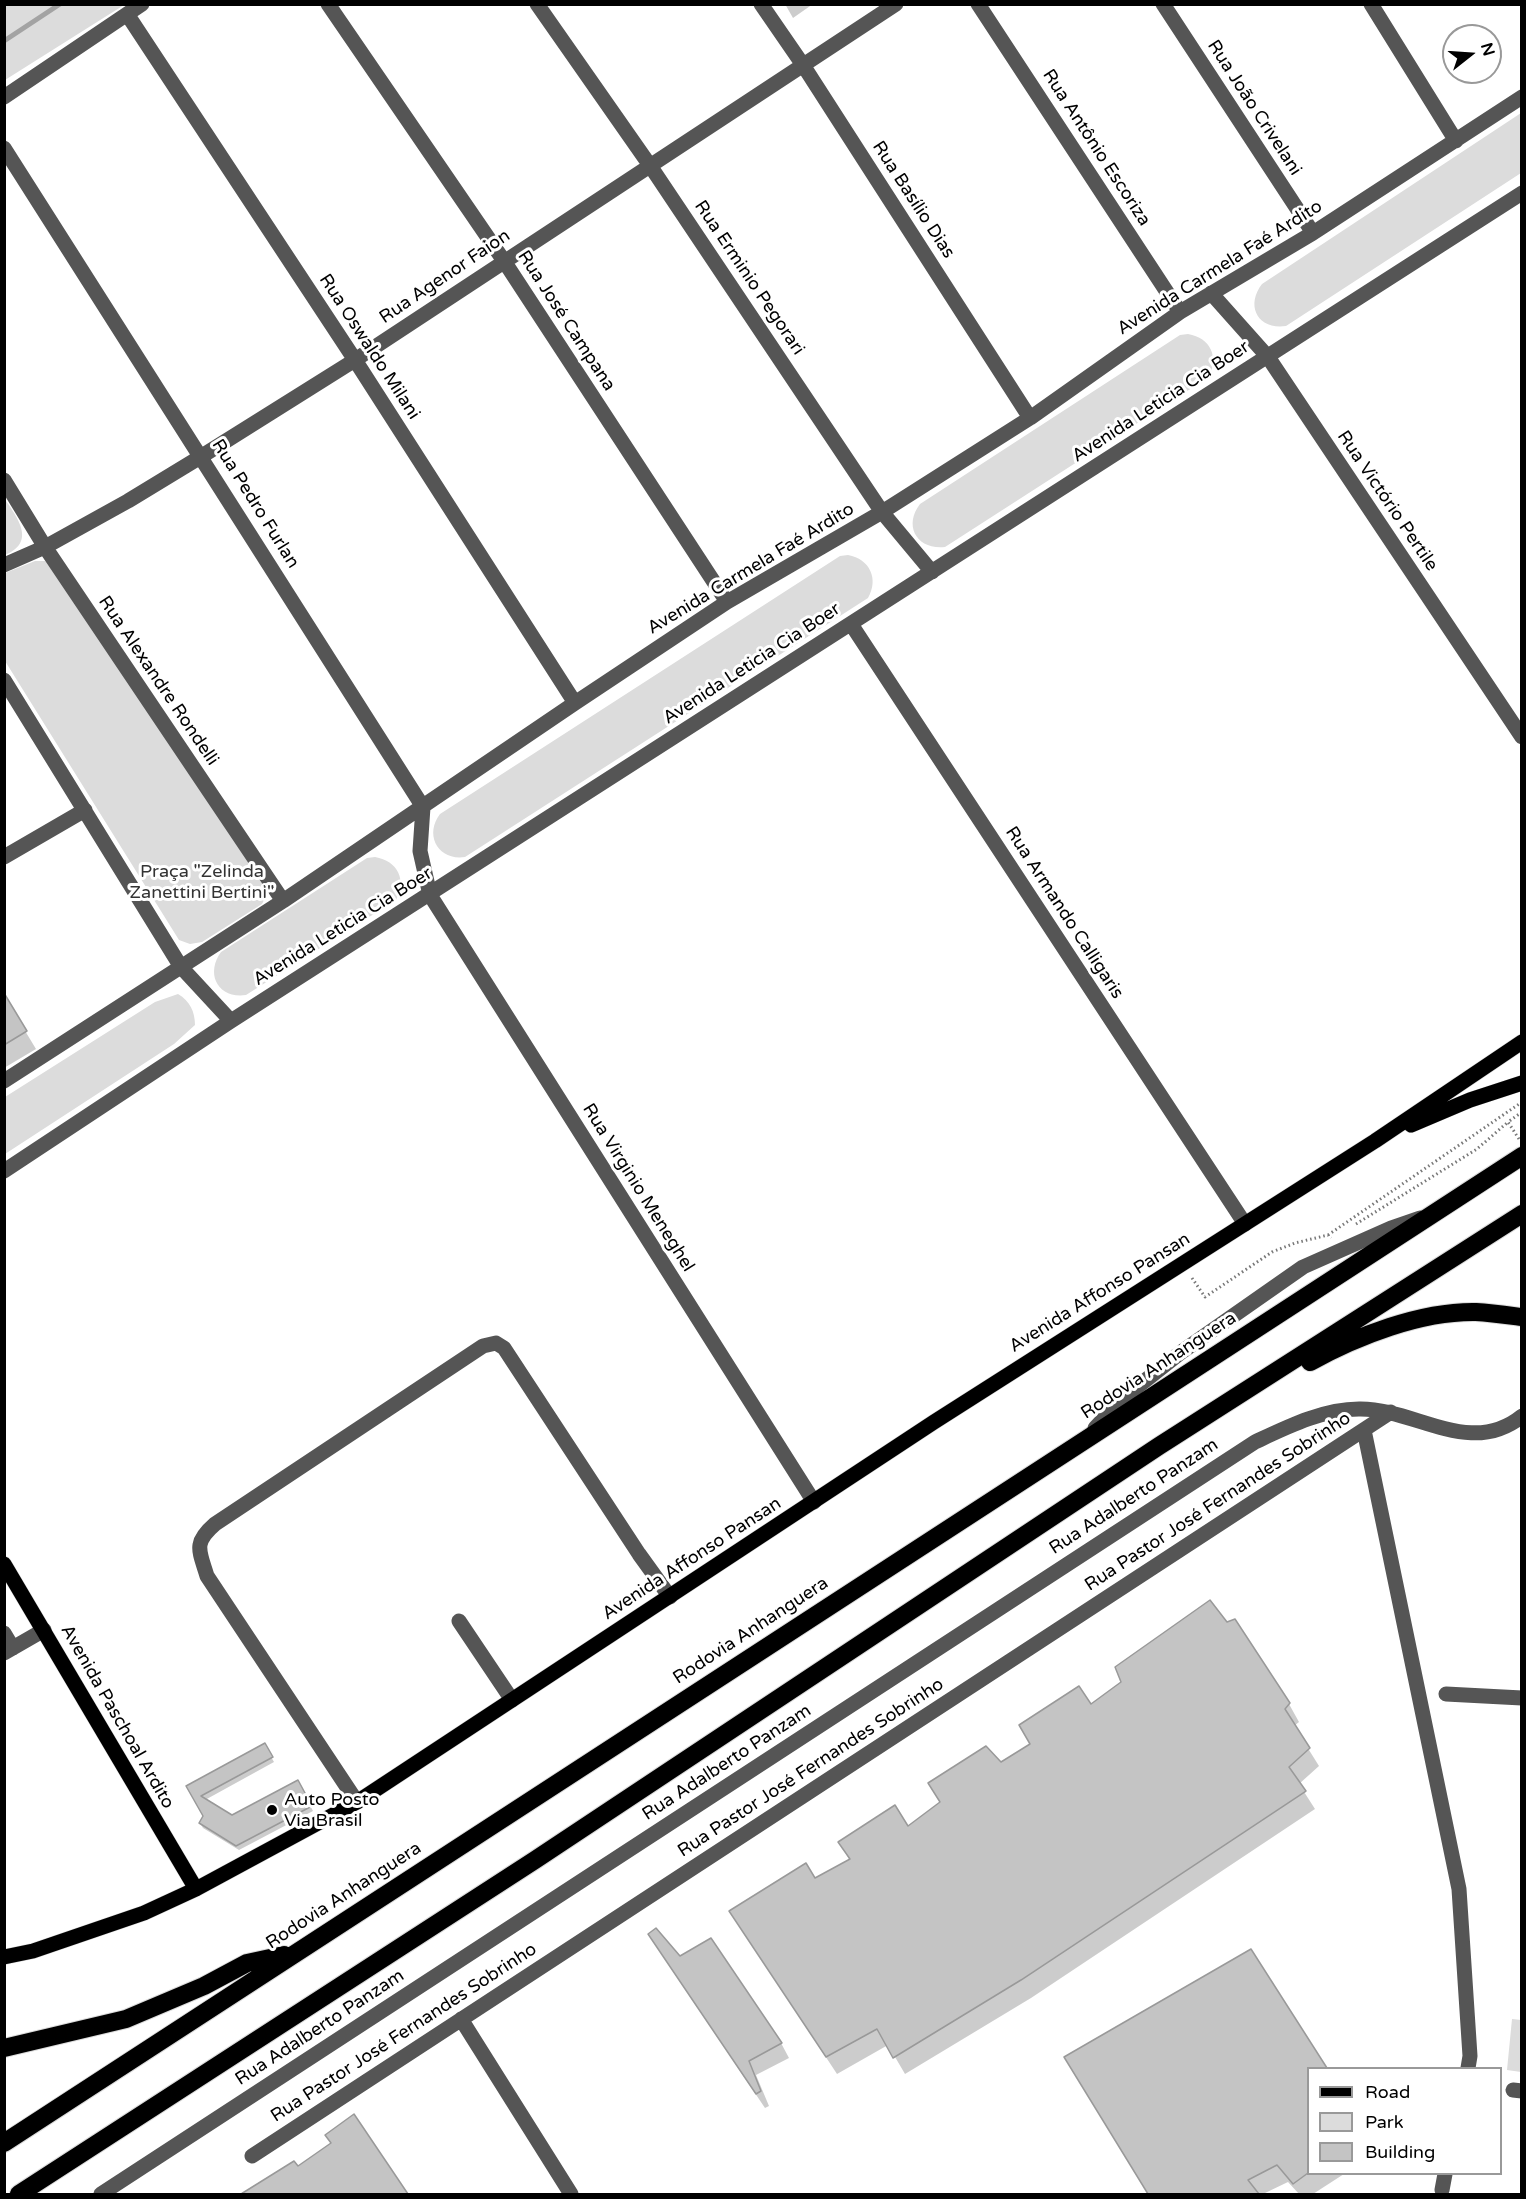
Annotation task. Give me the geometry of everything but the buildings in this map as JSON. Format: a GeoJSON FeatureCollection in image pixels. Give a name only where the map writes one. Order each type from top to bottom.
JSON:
{"type":"FeatureCollection","features":[{"type":"Feature","properties":{"kind":"highway","name":"Rodovia Anhanguera"},"geometry":{"type":"LineString","coordinates":[[4,2143],[1521,1156]]}},
{"type":"Feature","properties":{"kind":"highway"},"geometry":{"type":"LineString","coordinates":[[20,2194],[545,1853],[1159,1446],[1521,1214]]}},
{"type":"Feature","properties":{"kind":"highway"},"geometry":{"type":"LineString","coordinates":[[1159,1446],[1328,1352],[1389,1328],[1424,1318],[1474,1312],[1521,1317]]}},
{"type":"Feature","properties":{"kind":"highway"},"geometry":{"type":"LineString","coordinates":[[4,2048],[126,2019],[204,1986],[247,1963],[294,1953]]}},
{"type":"Feature","properties":{"kind":"main road","name":"Avenida Affonso Pansan"},"geometry":{"type":"LineString","coordinates":[[4,1957],[33,1951],[144,1913],[196,1889],[357,1802],[934,1422],[1375,1141],[1521,1042]]}},
{"type":"Feature","properties":{"kind":"main road","name":"Avenida Affonso Pansan"},"geometry":{"type":"LineString","coordinates":[[1375,1141],[1470,1100],[1521,1083]]}},
{"type":"Feature","properties":{"kind":"main road","name":"Avenida Paschoal Ardito"},"geometry":{"type":"LineString","coordinates":[[4,1563],[196,1889]]}},
{"type":"Feature","properties":{"kind":"street"},"geometry":{"type":"LineString","coordinates":[[4,97],[142,4]]}},
{"type":"Feature","properties":{"kind":"street","name":"Rua José Campana"},"geometry":{"type":"LineString","coordinates":[[328,4],[504,261],[727,602]]}},
{"type":"Feature","properties":{"kind":"street","name":"Rua Erminio Pegorari"},"geometry":{"type":"LineString","coordinates":[[537,4],[651,167],[882,512],[932,572]]}},
{"type":"Feature","properties":{"kind":"street","name":"Rua Basílio Dias"},"geometry":{"type":"LineString","coordinates":[[761,4],[803,65],[1030,417]]}},
{"type":"Feature","properties":{"kind":"street","name":"Rua Agenor Faion"},"geometry":{"type":"LineString","coordinates":[[4,565],[45,547],[128,501],[355,360],[896,4]]}},
{"type":"Feature","properties":{"kind":"street","name":"Rua Antônio Escoriza"},"geometry":{"type":"LineString","coordinates":[[978,4],[1180,312]]}},
{"type":"Feature","properties":{"kind":"street","name":"Rua João Crivelani"},"geometry":{"type":"LineString","coordinates":[[1163,4],[1313,233]]}},
{"type":"Feature","properties":{"kind":"street"},"geometry":{"type":"LineString","coordinates":[[1371,4],[1456,141]]}},
{"type":"Feature","properties":{"kind":"street","name":"Rua Oswaldo Milani"},"geometry":{"type":"LineString","coordinates":[[127,14],[355,360],[575,703]]}},
{"type":"Feature","properties":{"kind":"street","name":"Avenida Carmela Faé Ardito"},"geometry":{"type":"LineString","coordinates":[[4,1081],[283,901],[727,602],[882,512],[1030,417],[1180,312],[1313,233],[1521,97]]}},
{"type":"Feature","properties":{"kind":"street","name":"Rua Pedro Furlan"},"geometry":{"type":"LineString","coordinates":[[4,148],[202,456],[423,807]]}},
{"type":"Feature","properties":{"kind":"street","name":"Avenida Leticia Cia Boer"},"geometry":{"type":"LineString","coordinates":[[4,1171],[231,1022],[1521,193]]}},
{"type":"Feature","properties":{"kind":"street","name":"Rua Victório Pertile"},"geometry":{"type":"LineString","coordinates":[[1211,293],[1268,357],[1521,737]]}},
{"type":"Feature","properties":{"kind":"street","name":"Rua Alexandre Rondelli"},"geometry":{"type":"LineString","coordinates":[[4,480],[45,547],[283,901]]}},
{"type":"Feature","properties":{"kind":"street","name":"Rua Armando Calligaris"},"geometry":{"type":"LineString","coordinates":[[851,624],[1245,1224]]}},
{"type":"Feature","properties":{"kind":"street"},"geometry":{"type":"LineString","coordinates":[[4,680],[181,968],[231,1022]]}},
{"type":"Feature","properties":{"kind":"street"},"geometry":{"type":"LineString","coordinates":[[423,807],[420,851],[430,895]]}},
{"type":"Feature","properties":{"kind":"street"},"geometry":{"type":"LineString","coordinates":[[4,857],[85,810]]}},
{"type":"Feature","properties":{"kind":"street","name":"Rua Virginio Meneghel"},"geometry":{"type":"LineString","coordinates":[[430,895],[814,1502]]}},
{"type":"Feature","properties":{"kind":"street"},"geometry":{"type":"LineString","coordinates":[[1085,1439],[1124,1398],[1172,1360],[1303,1267],[1391,1228],[1434,1213]]}},
{"type":"Feature","properties":{"kind":"street"},"geometry":{"type":"LineString","coordinates":[[357,1802],[207,1576],[199,1550],[203,1534],[483,1346],[496,1343],[504,1347],[639,1554],[670,1597]]}},
{"type":"Feature","properties":{"kind":"street","name":"Rua Adalberto Panzam"},"geometry":{"type":"LineString","coordinates":[[101,2194],[1255,1442],[1288,1426],[1322,1415],[1359,1409],[1391,1412],[1459,1433],[1498,1430],[1521,1416]]}},
{"type":"Feature","properties":{"kind":"street","name":"Rua Pastor José Fernandes Sobrinho"},"geometry":{"type":"LineString","coordinates":[[252,2156],[1391,1412]]}},
{"type":"Feature","properties":{"kind":"street"},"geometry":{"type":"LineString","coordinates":[[1364,1430],[1459,1889],[1470,2056],[1468,2067]]}},
{"type":"Feature","properties":{"kind":"street"},"geometry":{"type":"LineString","coordinates":[[459,1621],[512,1700]]}},
{"type":"Feature","properties":{"kind":"street"},"geometry":{"type":"LineString","coordinates":[[4,1633],[9,1651],[44,1630]]}},
{"type":"Feature","properties":{"kind":"street"},"geometry":{"type":"LineString","coordinates":[[1446,1694],[1521,1698]]}},
{"type":"Feature","properties":{"kind":"street"},"geometry":{"type":"LineString","coordinates":[[461,2019],[571,2194]]}},
{"type":"Feature","properties":{"kind":"street"},"geometry":{"type":"LineString","coordinates":[[1442,2190],[1446,2175]]}},
{"type":"Feature","properties":{"kind":"path"},"geometry":{"type":"LineString","coordinates":[[1183,1264],[1205,1297],[1272,1252],[1328,1234],[1521,1102]]}},
{"type":"Feature","properties":{"kind":"path"},"geometry":{"type":"LineString","coordinates":[[1348,1228],[1477,1149],[1521,1112]]}},
{"type":"Feature","properties":{"kind":"path"},"geometry":{"type":"LineString","coordinates":[[1508,1122],[1521,1143]]}},
{"type":"Feature","properties":{"kind":"path"},"geometry":{"type":"LineString","coordinates":[[1328,1234],[1332,1239],[1340,1234]]}},
{"type":"Feature","properties":{"kind":"green space"},"geometry":{"type":"Polygon","coordinates":[[[5,4],[124,4],[124,5],[5,80],[5,4]]]}},
{"type":"Feature","properties":{"kind":"green space"},"geometry":{"type":"Polygon","coordinates":[[[1521,113],[1521,173],[1286,326],[1268,324],[1257,315],[1255,300],[1262,284],[1521,113]]]}},
{"type":"Feature","properties":{"kind":"green space"},"geometry":{"type":"Polygon","coordinates":[[[1180,335],[1196,336],[1211,349],[1213,362],[1209,377],[945,547],[935,547],[920,541],[913,528],[913,520],[920,504],[1180,335]]]}},
{"type":"Feature","properties":{"kind":"green space"},"geometry":{"type":"Polygon","coordinates":[[[4,498],[18,521],[22,536],[15,550],[5,555],[4,498]]]}},
{"type":"Feature","properties":{"kind":"green space"},"geometry":{"type":"Polygon","coordinates":[[[848,555],[862,561],[870,571],[873,584],[868,598],[465,857],[447,855],[436,845],[433,830],[440,814],[840,556],[848,555]]]}},
{"type":"Feature","properties":{"kind":"green space","name":"Praça \"Zelinda Zanettini Bertini\""},"geometry":{"type":"Polygon","coordinates":[[[35,561],[45,561],[50,564],[264,884],[265,898],[262,904],[202,942],[190,944],[179,940],[5,661],[5,573],[35,561]]]}},
{"type":"Feature","properties":{"kind":"green space"},"geometry":{"type":"Polygon","coordinates":[[[375,857],[390,863],[398,873],[401,885],[396,900],[246,995],[228,993],[217,983],[214,969],[221,952],[367,858],[375,857]]]}},
{"type":"Feature","properties":{"kind":"green space"},"geometry":{"type":"Polygon","coordinates":[[[178,994],[191,1007],[195,1025],[174,1044],[5,1154],[5,1097],[155,1002],[178,994]]]}},
{"type":"Feature","properties":{"kind":"green space"},"geometry":{"type":"Polygon","coordinates":[[[1512,2019],[1521,2020],[1521,2072],[1507,2070],[1512,2019]]]}},
{"type":"Feature","properties":{"kind":"waterway"},"geometry":{"type":"LineString","coordinates":[[4,41],[60,4]]}},
{"type":"Feature","properties":{"kind":"place","name":"Auto Posto Via Brasil"},"geometry":{"type":"Point","coordinates":[272,1810]}}]}
